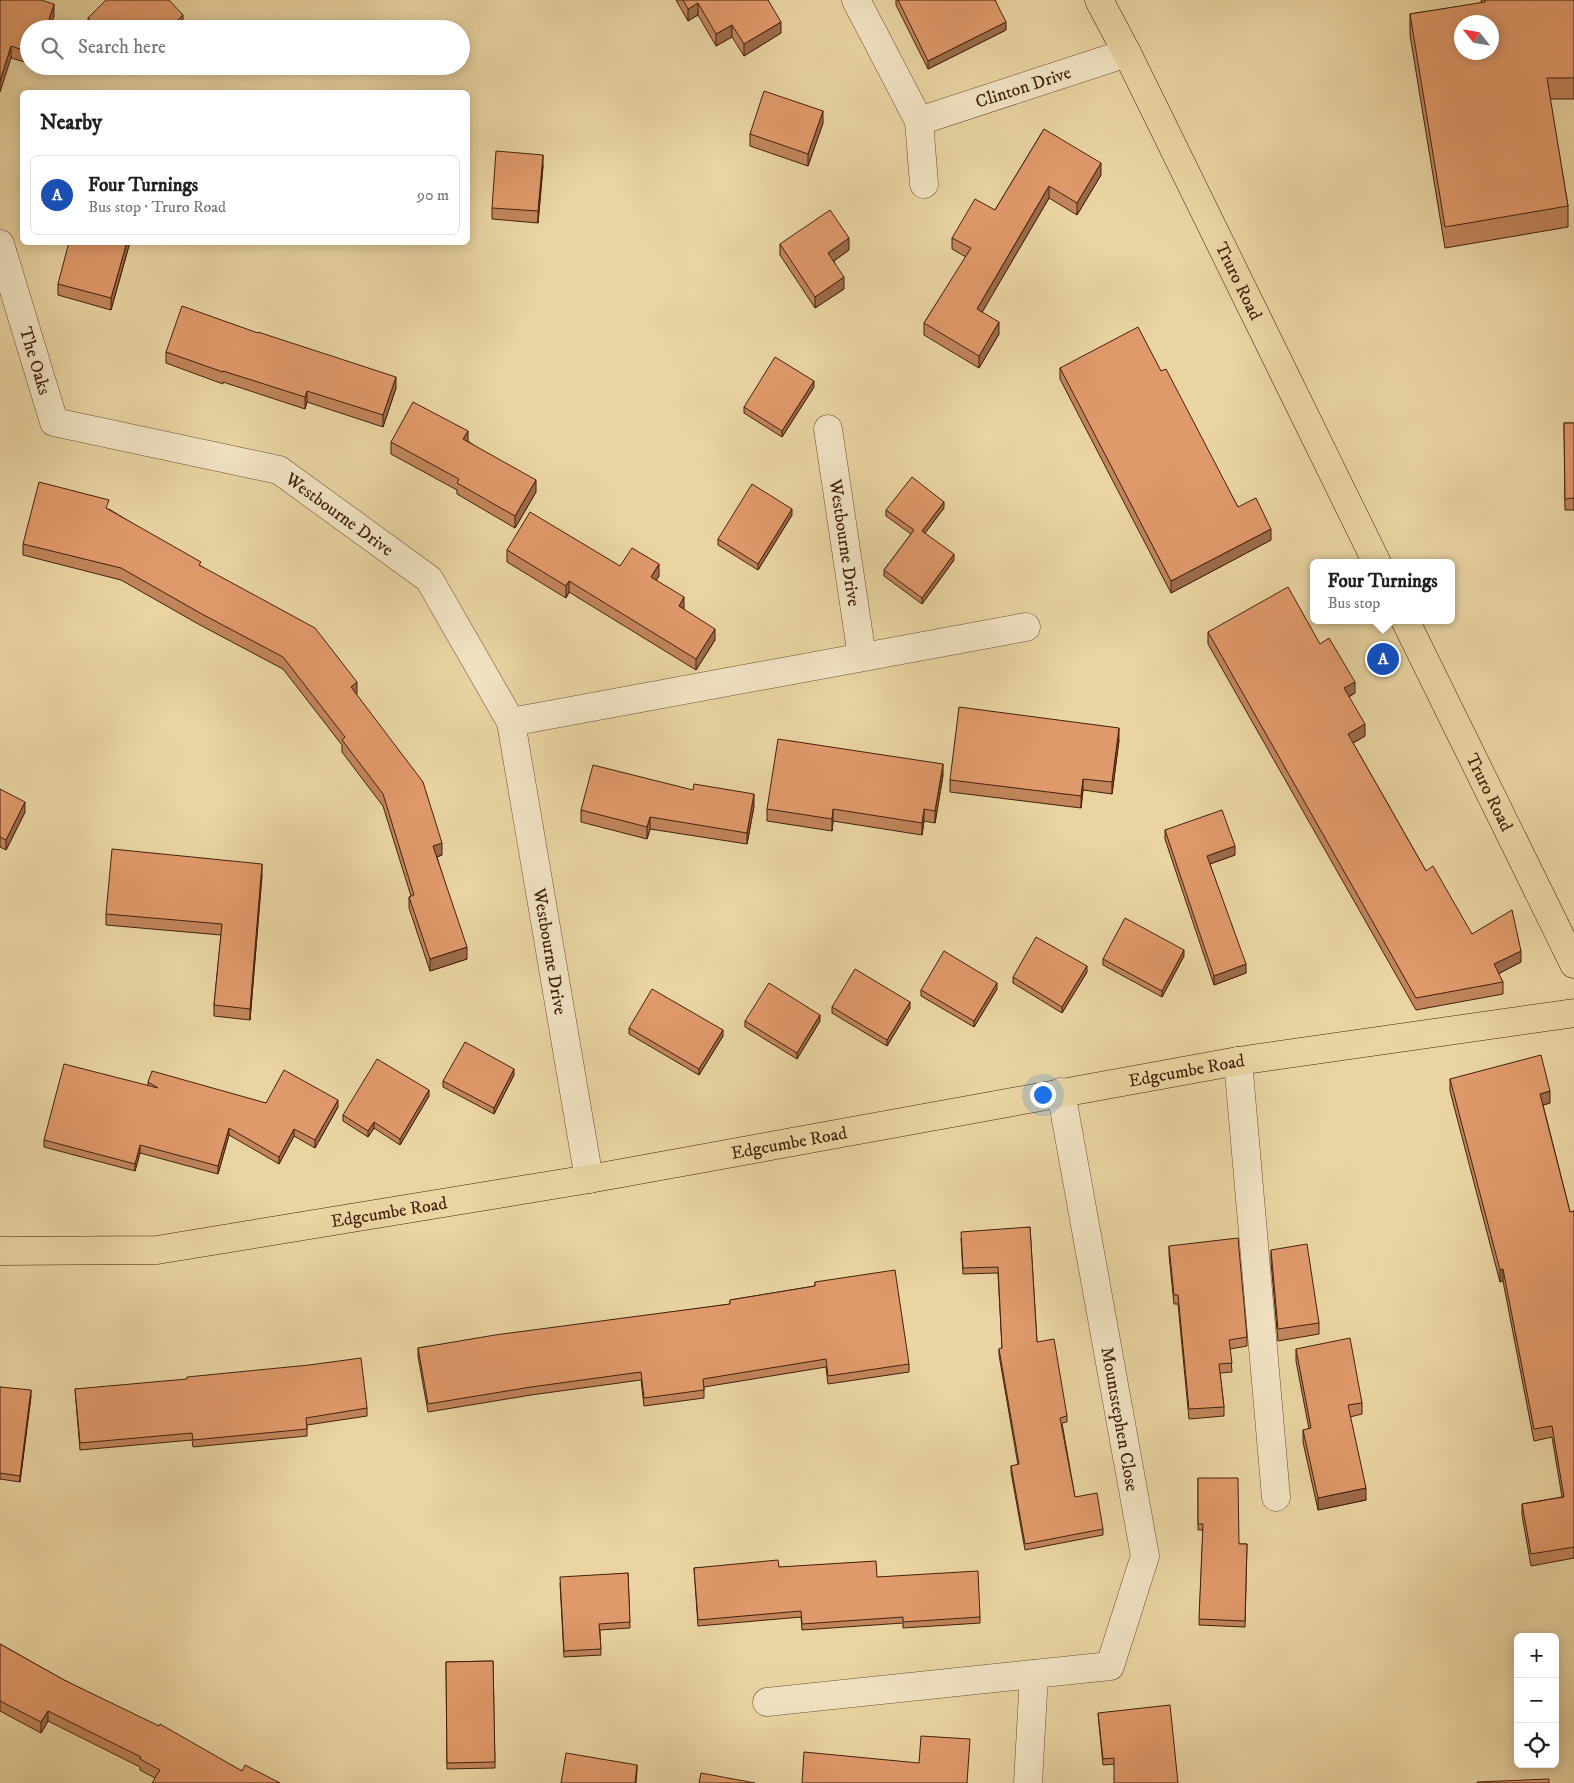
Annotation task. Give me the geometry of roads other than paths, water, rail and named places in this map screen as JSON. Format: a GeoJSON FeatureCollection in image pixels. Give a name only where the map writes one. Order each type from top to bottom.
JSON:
{"type":"FeatureCollection","features":[{"type":"Feature","properties":{"kind":"main road","name":"Truro Road"},"geometry":{"type":"LineString","coordinates":[[1099,0],[1127,53],[1375,559]]}},
{"type":"Feature","properties":{"kind":"main road","name":"Truro Road"},"geometry":{"type":"LineString","coordinates":[[1407,624],[1574,964]]}},
{"type":"Feature","properties":{"kind":"main road","name":"Edgcumbe Road"},"geometry":{"type":"LineString","coordinates":[[0,1251],[157,1250],[589,1180],[1238,1061],[1574,1013]]}},
{"type":"Feature","properties":{"kind":"street"},"geometry":{"type":"LineString","coordinates":[[856,0],[919,121],[924,184]]}},
{"type":"Feature","properties":{"kind":"street","name":"Clinton Drive"},"geometry":{"type":"LineString","coordinates":[[919,121],[1127,53]]}},
{"type":"Feature","properties":{"kind":"street","name":"The Oaks"},"geometry":{"type":"LineString","coordinates":[[0,244],[54,422]]}},
{"type":"Feature","properties":{"kind":"street","name":"Westbourne Drive"},"geometry":{"type":"LineString","coordinates":[[54,422],[279,470],[430,579],[511,722],[589,1180]]}},
{"type":"Feature","properties":{"kind":"street","name":"Westbourne Drive"},"geometry":{"type":"LineString","coordinates":[[828,429],[862,657]]}},
{"type":"Feature","properties":{"kind":"street"},"geometry":{"type":"LineString","coordinates":[[511,722],[1026,627]]}},
{"type":"Feature","properties":{"kind":"street"},"geometry":{"type":"LineString","coordinates":[[1238,1061],[1276,1497]]}},
{"type":"Feature","properties":{"kind":"street","name":"Mountstephen Close"},"geometry":{"type":"LineString","coordinates":[[767,1702],[1110,1666],[1145,1556],[1061,1092]]}},
{"type":"Feature","properties":{"kind":"street"},"geometry":{"type":"LineString","coordinates":[[1028,1783],[1034,1674]]}},
{"type":"Feature","properties":{"kind":"place","name":"Four Turnings"},"geometry":{"type":"Point","coordinates":[1383,659]}}]}
